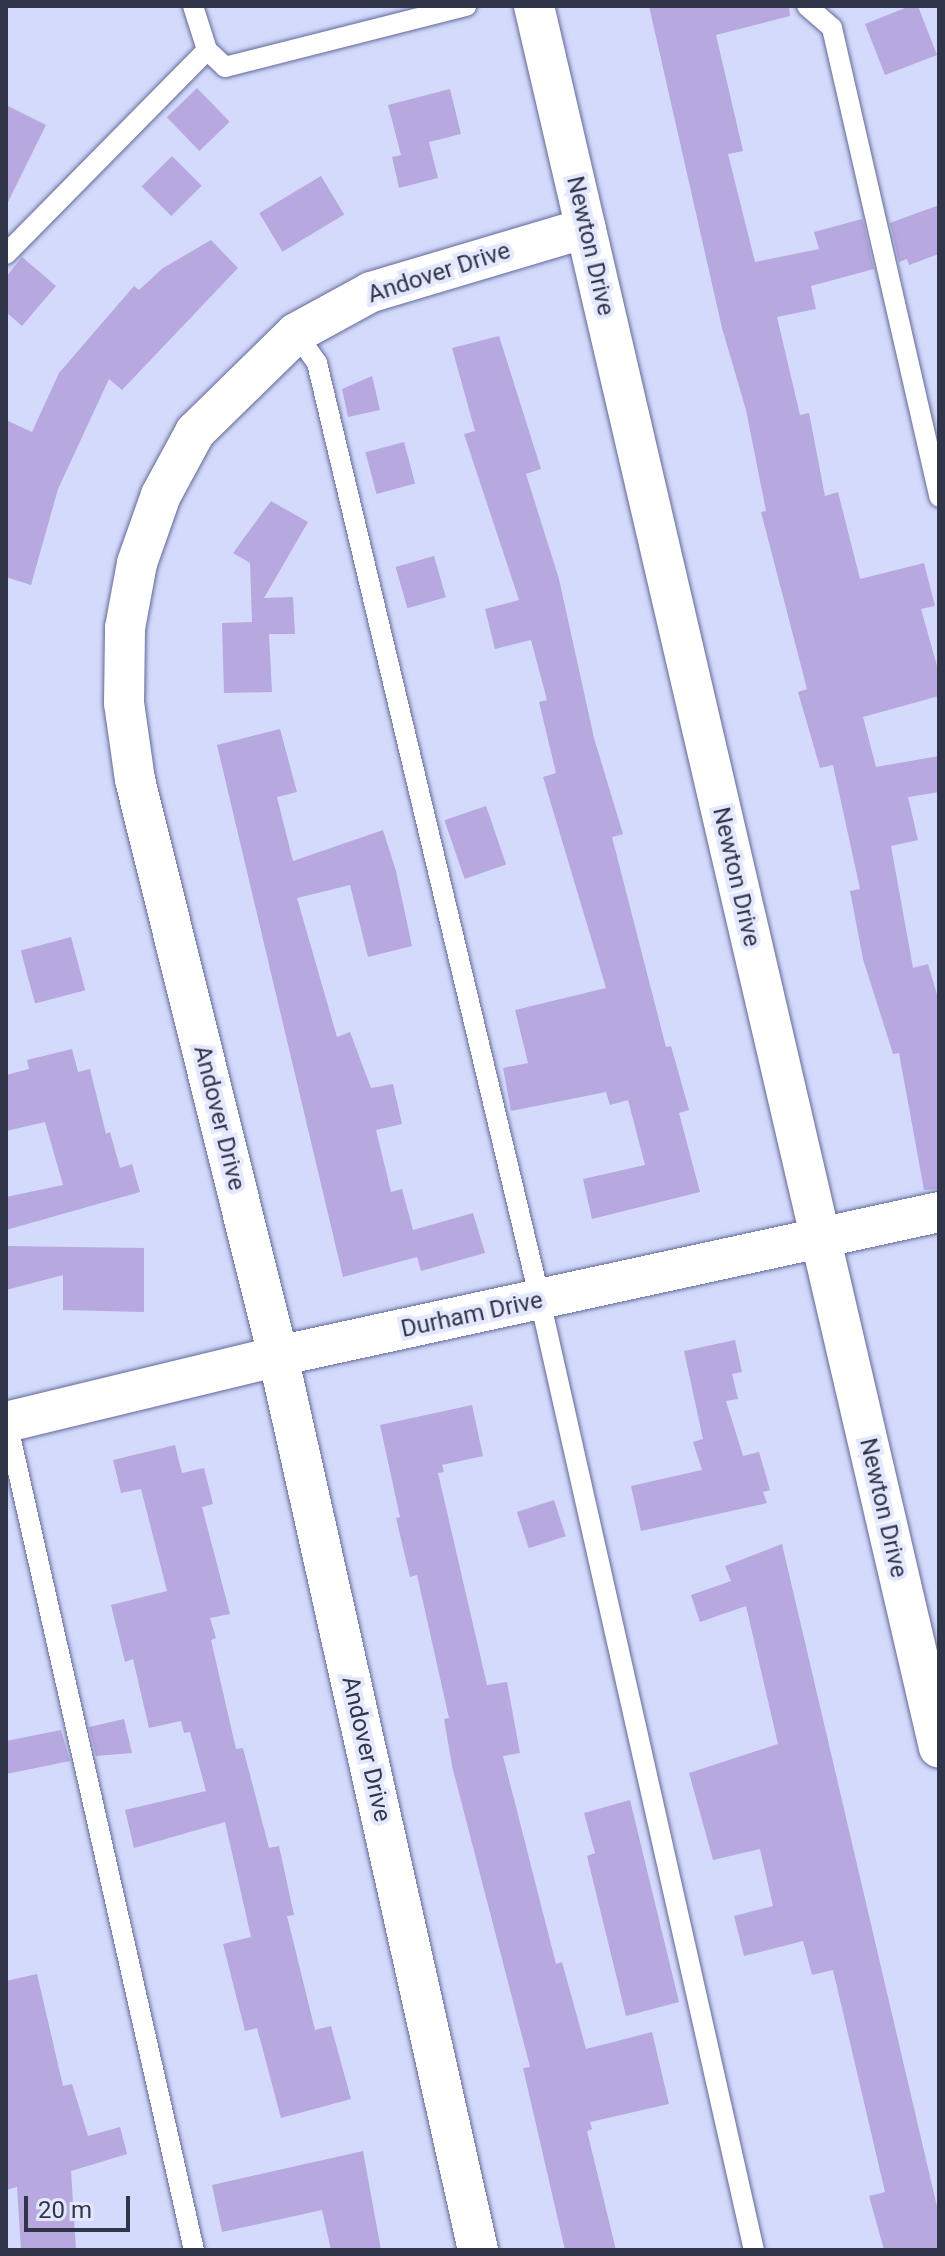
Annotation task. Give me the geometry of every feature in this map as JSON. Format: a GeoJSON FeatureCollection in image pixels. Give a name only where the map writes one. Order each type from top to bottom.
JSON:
{"type":"FeatureCollection","features":[{"type":"Feature","properties":{"kind":"street","name":"Newton Drive"},"geometry":{"type":"LineString","coordinates":[[534,6],[939,1748]]}},
{"type":"Feature","properties":{"kind":"street","name":"Andover Drive"},"geometry":{"type":"LineString","coordinates":[[478,2250],[278,1356],[135,780],[124,703],[125,628],[137,563],[161,495],[195,432],[296,333],[371,292],[586,228]]}},
{"type":"Feature","properties":{"kind":"street","name":"Durham Drive"},"geometry":{"type":"LineString","coordinates":[[6,1421],[278,1356],[939,1212]]}},
{"type":"Feature","properties":{"kind":"lane"},"geometry":{"type":"LineString","coordinates":[[193,6],[207,50],[225,67],[466,6]]}},
{"type":"Feature","properties":{"kind":"lane"},"geometry":{"type":"LineString","coordinates":[[807,6],[832,28],[939,497]]}},
{"type":"Feature","properties":{"kind":"lane"},"geometry":{"type":"LineString","coordinates":[[6,254],[207,50]]}},
{"type":"Feature","properties":{"kind":"lane"},"geometry":{"type":"LineString","coordinates":[[296,333],[317,363],[540,1300],[754,2250]]}},
{"type":"Feature","properties":{"kind":"lane"},"geometry":{"type":"LineString","coordinates":[[6,1421],[194,2250]]}},
{"type":"Feature","properties":{"kind":"building"},"geometry":{"type":"Polygon","coordinates":[[[649,6],[789,6],[790,16],[716,35],[743,151],[728,154],[755,262],[819,249],[814,232],[862,219],[864,225],[874,269],[811,286],[816,309],[777,317],[800,415],[809,413],[825,496],[838,492],[860,579],[924,563],[935,606],[921,609],[939,673],[939,696],[863,717],[876,767],[939,756],[939,792],[908,797],[918,840],[891,846],[913,968],[928,964],[939,1001],[939,1189],[924,1190],[899,1053],[893,1054],[863,959],[850,891],[860,889],[833,765],[820,768],[798,692],[807,689],[761,512],[766,511],[746,410],[722,328],[649,6]]]}},
{"type":"Feature","properties":{"kind":"building"},"geometry":{"type":"Polygon","coordinates":[[[910,6],[918,6],[937,55],[885,75],[865,24],[910,6]]]}},
{"type":"Feature","properties":{"kind":"building"},"geometry":{"type":"Polygon","coordinates":[[[197,88],[230,122],[199,151],[167,117],[197,88]]]}},
{"type":"Feature","properties":{"kind":"building"},"geometry":{"type":"Polygon","coordinates":[[[450,89],[461,134],[429,142],[438,178],[399,188],[392,157],[401,155],[388,105],[450,89]]]}},
{"type":"Feature","properties":{"kind":"building"},"geometry":{"type":"Polygon","coordinates":[[[6,105],[46,125],[6,206],[6,105]]]}},
{"type":"Feature","properties":{"kind":"building"},"geometry":{"type":"Polygon","coordinates":[[[172,156],[202,186],[171,216],[142,186],[172,156]]]}},
{"type":"Feature","properties":{"kind":"building"},"geometry":{"type":"Polygon","coordinates":[[[321,176],[344,215],[282,252],[259,213],[321,176]]]}},
{"type":"Feature","properties":{"kind":"building"},"geometry":{"type":"Polygon","coordinates":[[[939,205],[939,254],[909,265],[907,259],[899,262],[890,223],[939,205]]]}},
{"type":"Feature","properties":{"kind":"building"},"geometry":{"type":"Polygon","coordinates":[[[211,240],[238,268],[122,390],[109,379],[58,489],[31,585],[6,577],[6,420],[32,432],[59,373],[134,286],[139,290],[163,268],[211,240]]]}},
{"type":"Feature","properties":{"kind":"building"},"geometry":{"type":"Polygon","coordinates":[[[22,257],[56,286],[22,326],[6,312],[6,277],[22,257]]]}},
{"type":"Feature","properties":{"kind":"building"},"geometry":{"type":"Polygon","coordinates":[[[499,336],[541,469],[526,474],[559,579],[594,738],[623,834],[612,837],[666,1047],[671,1046],[689,1110],[679,1113],[700,1192],[592,1219],[583,1179],[645,1165],[628,1100],[610,1105],[606,1092],[511,1111],[503,1068],[528,1063],[515,1010],[606,988],[543,777],[556,773],[539,702],[547,700],[531,640],[495,649],[485,609],[519,600],[464,434],[475,431],[452,348],[499,336]]]}},
{"type":"Feature","properties":{"kind":"building"},"geometry":{"type":"Polygon","coordinates":[[[372,376],[380,410],[348,417],[342,389],[372,376]]]}},
{"type":"Feature","properties":{"kind":"building"},"geometry":{"type":"Polygon","coordinates":[[[404,442],[415,484],[376,494],[365,452],[404,442]]]}},
{"type":"Feature","properties":{"kind":"building"},"geometry":{"type":"Polygon","coordinates":[[[271,501],[308,522],[264,598],[293,597],[295,634],[269,634],[272,692],[224,693],[222,623],[252,622],[250,563],[233,553],[271,501]]]}},
{"type":"Feature","properties":{"kind":"building"},"geometry":{"type":"Polygon","coordinates":[[[434,556],[446,597],[407,608],[396,567],[434,556]]]}},
{"type":"Feature","properties":{"kind":"building"},"geometry":{"type":"Polygon","coordinates":[[[280,729],[297,792],[277,797],[293,861],[383,830],[396,871],[412,946],[368,957],[350,885],[297,898],[337,1037],[350,1032],[371,1088],[393,1084],[402,1124],[376,1130],[391,1192],[402,1189],[413,1230],[473,1213],[485,1253],[421,1271],[417,1257],[343,1277],[217,745],[280,729]]]}},
{"type":"Feature","properties":{"kind":"building"},"geometry":{"type":"Polygon","coordinates":[[[486,806],[506,865],[465,879],[444,820],[486,806]]]}},
{"type":"Feature","properties":{"kind":"building"},"geometry":{"type":"Polygon","coordinates":[[[71,937],[85,990],[35,1004],[21,950],[71,937]]]}},
{"type":"Feature","properties":{"kind":"building"},"geometry":{"type":"Polygon","coordinates":[[[72,1049],[78,1072],[90,1069],[106,1134],[110,1132],[120,1168],[132,1164],[140,1192],[6,1230],[6,1197],[63,1185],[45,1122],[6,1131],[6,1075],[29,1069],[27,1060],[72,1049]]]}},
{"type":"Feature","properties":{"kind":"building"},"geometry":{"type":"Polygon","coordinates":[[[6,1246],[144,1248],[144,1312],[63,1310],[63,1275],[6,1290],[6,1246]]]}},
{"type":"Feature","properties":{"kind":"building"},"geometry":{"type":"Polygon","coordinates":[[[735,1340],[742,1372],[732,1374],[738,1399],[726,1401],[743,1456],[759,1452],[770,1490],[763,1492],[767,1503],[641,1531],[631,1486],[702,1470],[693,1442],[703,1439],[684,1351],[735,1340]]]}},
{"type":"Feature","properties":{"kind":"building"},"geometry":{"type":"Polygon","coordinates":[[[472,1405],[483,1456],[442,1465],[444,1472],[438,1473],[487,1685],[507,1682],[520,1753],[503,1756],[556,1964],[562,1962],[586,2049],[652,2032],[669,2104],[590,2122],[592,2129],[587,2131],[616,2250],[565,2250],[523,2068],[530,2067],[452,1766],[444,1719],[449,1718],[417,1575],[410,1577],[396,1518],[400,1517],[380,1425],[472,1405]]]}},
{"type":"Feature","properties":{"kind":"building"},"geometry":{"type":"Polygon","coordinates":[[[175,1445],[182,1473],[204,1468],[213,1504],[202,1507],[230,1614],[210,1618],[216,1638],[211,1640],[236,1749],[243,1748],[269,1848],[279,1846],[294,1915],[287,1916],[315,2030],[331,2026],[351,2099],[281,2118],[257,2028],[245,2031],[223,1944],[251,1937],[225,1822],[134,1848],[125,1810],[206,1791],[190,1732],[184,1733],[181,1721],[149,1728],[133,1659],[125,1662],[111,1605],[167,1591],[141,1489],[121,1493],[113,1460],[175,1445]]]}},
{"type":"Feature","properties":{"kind":"building"},"geometry":{"type":"Polygon","coordinates":[[[554,1500],[566,1536],[529,1548],[517,1512],[554,1500]]]}},
{"type":"Feature","properties":{"kind":"building"},"geometry":{"type":"Polygon","coordinates":[[[782,1544],[939,2215],[939,2250],[884,2250],[869,2196],[885,2192],[833,1970],[812,1975],[803,1941],[744,1956],[734,1916],[773,1906],[760,1849],[713,1860],[689,1773],[778,1744],[746,1606],[700,1622],[691,1595],[731,1581],[725,1566],[782,1544]]]}},
{"type":"Feature","properties":{"kind":"building"},"geometry":{"type":"Polygon","coordinates":[[[124,1719],[132,1753],[96,1756],[89,1727],[124,1719]]]}},
{"type":"Feature","properties":{"kind":"building"},"geometry":{"type":"Polygon","coordinates":[[[61,1730],[70,1761],[6,1774],[6,1741],[61,1730]]]}},
{"type":"Feature","properties":{"kind":"building"},"geometry":{"type":"Polygon","coordinates":[[[630,1800],[679,2002],[626,2016],[587,1856],[595,1853],[584,1813],[630,1800]]]}},
{"type":"Feature","properties":{"kind":"building"},"geometry":{"type":"Polygon","coordinates":[[[37,1974],[63,2086],[72,2084],[88,2136],[120,2127],[127,2154],[71,2171],[76,2250],[21,2250],[17,2187],[6,2190],[6,1981],[37,1974]]]}},
{"type":"Feature","properties":{"kind":"building"},"geometry":{"type":"Polygon","coordinates":[[[363,2151],[381,2250],[331,2250],[322,2210],[222,2232],[212,2185],[363,2151]]]}}]}
